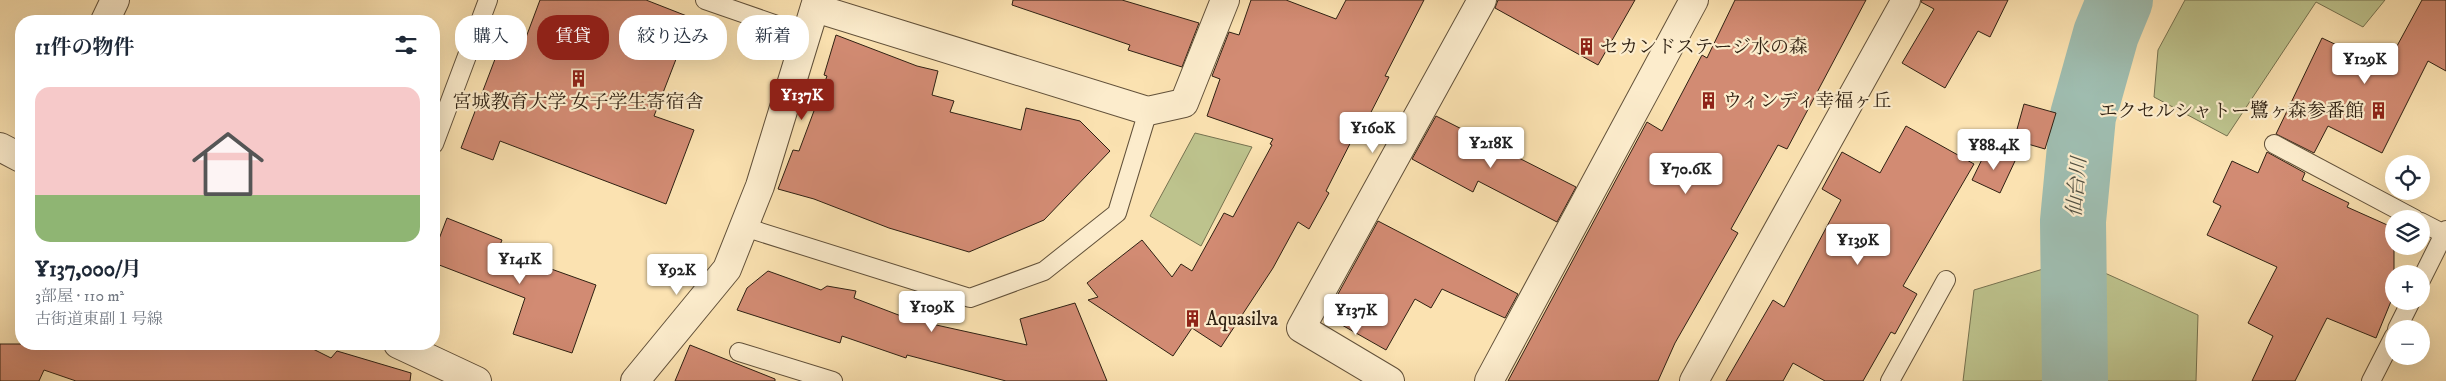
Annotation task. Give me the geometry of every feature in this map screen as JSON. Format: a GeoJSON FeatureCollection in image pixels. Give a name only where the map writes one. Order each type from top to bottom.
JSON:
{"type":"FeatureCollection","features":[{"type":"Feature","properties":{"kind":"street"},"geometry":{"type":"LineString","coordinates":[[108,15],[115,0]]}},
{"type":"Feature","properties":{"kind":"street"},"geometry":{"type":"LineString","coordinates":[[809,26],[816,4],[1148,111],[1184,103],[1225,0]]}},
{"type":"Feature","properties":{"kind":"street"},"geometry":{"type":"LineString","coordinates":[[1390,381],[1300,328],[1482,0]]}},
{"type":"Feature","properties":{"kind":"street"},"geometry":{"type":"LineString","coordinates":[[1488,381],[1694,0]]}},
{"type":"Feature","properties":{"kind":"street"},"geometry":{"type":"LineString","coordinates":[[1694,381],[1906,0]]}},
{"type":"Feature","properties":{"kind":"street"},"geometry":{"type":"LineString","coordinates":[[635,381],[727,269],[760,186],[798,60]]}},
{"type":"Feature","properties":{"kind":"street"},"geometry":{"type":"LineString","coordinates":[[0,147],[15,155]]}},
{"type":"Feature","properties":{"kind":"street"},"geometry":{"type":"LineString","coordinates":[[411,350],[478,381]]}},
{"type":"Feature","properties":{"kind":"lane"},"geometry":{"type":"LineString","coordinates":[[440,128],[488,0]]}},
{"type":"Feature","properties":{"kind":"lane"},"geometry":{"type":"LineString","coordinates":[[705,0],[748,15]]}},
{"type":"Feature","properties":{"kind":"lane"},"geometry":{"type":"LineString","coordinates":[[744,227],[970,298],[1044,271],[1117,213],[1148,111]]}},
{"type":"Feature","properties":{"kind":"lane"},"geometry":{"type":"LineString","coordinates":[[2274,144],[2398,210]]}},
{"type":"Feature","properties":{"kind":"lane"},"geometry":{"type":"LineString","coordinates":[[2429,265],[2445,233],[2430,226]]}},
{"type":"Feature","properties":{"kind":"lane"},"geometry":{"type":"LineString","coordinates":[[1890,381],[1946,280]]}},
{"type":"Feature","properties":{"kind":"lane"},"geometry":{"type":"LineString","coordinates":[[739,352],[833,381]]}},
{"type":"Feature","properties":{"kind":"lane"},"geometry":{"type":"LineString","coordinates":[[2371,381],[2385,354]]}},
{"type":"Feature","properties":{"kind":"green space"},"geometry":{"type":"Polygon","coordinates":[[[2185,0],[2385,0],[2363,27],[2316,2],[2227,136],[2154,97],[2158,50],[2185,0]]]}},
{"type":"Feature","properties":{"kind":"green space"},"geometry":{"type":"Polygon","coordinates":[[[1195,133],[1252,147],[1201,246],[1150,216],[1195,133]]]}},
{"type":"Feature","properties":{"kind":"green space"},"geometry":{"type":"Polygon","coordinates":[[[2053,266],[2051,381],[1963,381],[1974,290],[2053,266]]]}},
{"type":"Feature","properties":{"kind":"green space"},"geometry":{"type":"Polygon","coordinates":[[[2096,269],[2198,315],[2196,381],[2099,381],[2096,269]]]}},
{"type":"Feature","properties":{"kind":"building","name":"宮城教育大学 女子学生寄宿舎"},"geometry":{"type":"Polygon","coordinates":[[[540,0],[646,0],[684,15],[619,15],[619,60],[676,60],[654,116],[694,130],[666,204],[500,141],[493,160],[461,148],[495,60],[527,60],[527,35],[540,0]]]}},
{"type":"Feature","properties":{"kind":"building"},"geometry":{"type":"Polygon","coordinates":[[[1013,0],[1122,0],[1199,23],[1182,67],[1128,50],[1130,45],[1012,5],[1013,0]]]}},
{"type":"Feature","properties":{"kind":"building"},"geometry":{"type":"Polygon","coordinates":[[[1251,0],[1286,0],[1336,19],[1346,0],[1424,0],[1385,76],[1389,77],[1366,122],[1362,120],[1326,191],[1329,193],[1309,229],[1298,222],[1273,268],[1221,347],[1192,328],[1173,356],[1088,300],[1098,297],[1087,283],[1142,240],[1172,277],[1181,264],[1192,271],[1224,213],[1233,217],[1272,145],[1270,144],[1273,139],[1207,116],[1220,79],[1212,76],[1229,32],[1239,35],[1251,0]]]}},
{"type":"Feature","properties":{"kind":"building","name":"セカンドステージ水の森"},"geometry":{"type":"Polygon","coordinates":[[[1498,0],[1635,0],[1598,65],[1495,8],[1498,0]]]}},
{"type":"Feature","properties":{"kind":"building"},"geometry":{"type":"Polygon","coordinates":[[[1735,0],[1866,0],[1787,149],[1778,145],[1731,229],[1738,233],[1675,343],[1658,381],[1508,381],[1647,122],[1662,131],[1702,55],[1707,58],[1735,0]]]}},
{"type":"Feature","properties":{"kind":"building"},"geometry":{"type":"Polygon","coordinates":[[[1922,0],[2008,0],[1990,37],[1978,31],[1945,88],[1902,63],[1934,9],[1921,2],[1922,0]]]}},
{"type":"Feature","properties":{"kind":"building"},"geometry":{"type":"Polygon","coordinates":[[[2422,0],[2446,0],[2446,71],[2428,61],[2382,153],[2328,126],[2314,153],[2276,134],[2322,38],[2385,68],[2422,0]]]}},
{"type":"Feature","properties":{"kind":"building"},"geometry":{"type":"Polygon","coordinates":[[[836,35],[917,66],[938,71],[932,95],[954,101],[950,112],[1021,130],[1026,108],[1080,121],[1110,151],[1044,220],[969,252],[889,228],[814,199],[778,189],[793,150],[799,151],[827,76],[824,75],[836,35]]]}},
{"type":"Feature","properties":{"kind":"building"},"geometry":{"type":"Polygon","coordinates":[[[2024,104],[2056,113],[2045,149],[2014,140],[2024,104]]]}},
{"type":"Feature","properties":{"kind":"building"},"geometry":{"type":"Polygon","coordinates":[[[1436,116],[1576,187],[1557,222],[1478,181],[1473,192],[1412,159],[1436,116]]]}},
{"type":"Feature","properties":{"kind":"building"},"geometry":{"type":"Polygon","coordinates":[[[1906,126],[1974,164],[1903,286],[1917,294],[1895,334],[1891,332],[1863,381],[1825,381],[1793,363],[1783,381],[1726,381],[1773,300],[1784,307],[1841,200],[1822,189],[1842,152],[1880,173],[1906,126]]]}},
{"type":"Feature","properties":{"kind":"building"},"geometry":{"type":"Polygon","coordinates":[[[1987,149],[2015,161],[2000,193],[1972,180],[1987,149]]]}},
{"type":"Feature","properties":{"kind":"building"},"geometry":{"type":"Polygon","coordinates":[[[2267,152],[2305,173],[2302,180],[2349,203],[2347,207],[2385,224],[2385,255],[2394,255],[2394,265],[2385,265],[2385,310],[2387,310],[2376,338],[2327,318],[2295,381],[2252,381],[2273,336],[2248,323],[2277,267],[2207,235],[2221,206],[2213,202],[2232,161],[2258,173],[2267,152]]]}},
{"type":"Feature","properties":{"kind":"building"},"geometry":{"type":"Polygon","coordinates":[[[447,218],[502,240],[498,250],[596,285],[572,353],[513,334],[525,298],[440,265],[440,236],[447,218]]]}},
{"type":"Feature","properties":{"kind":"building"},"geometry":{"type":"Polygon","coordinates":[[[1378,221],[1518,294],[1505,318],[1442,289],[1431,308],[1415,299],[1386,350],[1326,316],[1378,221]]]}},
{"type":"Feature","properties":{"kind":"building"},"geometry":{"type":"Polygon","coordinates":[[[768,271],[821,290],[827,286],[856,291],[854,298],[909,319],[1027,345],[1020,319],[1075,303],[1107,381],[1006,381],[907,355],[906,358],[842,336],[840,343],[737,310],[747,288],[768,271]]]}},
{"type":"Feature","properties":{"kind":"building"},"geometry":{"type":"Polygon","coordinates":[[[0,344],[15,344],[15,350],[315,350],[331,358],[337,351],[411,373],[410,381],[76,381],[44,370],[39,381],[0,381],[0,344]]]}},
{"type":"Feature","properties":{"kind":"building"},"geometry":{"type":"Polygon","coordinates":[[[690,345],[775,379],[775,381],[675,381],[690,345]]]}},
{"type":"Feature","properties":{"kind":"waterway","name":"仙台川"},"geometry":{"type":"LineString","coordinates":[[2075,381],[2073,221],[2083,116],[2106,34],[2120,0]]}},
{"type":"Feature","properties":{"kind":"place","name":"セカンドステージ水の森"},"geometry":{"type":"Point","coordinates":[1586,46]}},
{"type":"Feature","properties":{"kind":"place","name":"宮城教育大学 女子学生寄宿舎"},"geometry":{"type":"Point","coordinates":[578,78]}},
{"type":"Feature","properties":{"kind":"place","name":"ウィンディ幸福ヶ丘"},"geometry":{"type":"Point","coordinates":[1709,100]}},
{"type":"Feature","properties":{"kind":"place","name":"エクセルシャトー鷺ヶ森参番館"},"geometry":{"type":"Point","coordinates":[2378,110]}},
{"type":"Feature","properties":{"kind":"place","name":"Aquasilva"},"geometry":{"type":"Point","coordinates":[1192,318]}}]}
